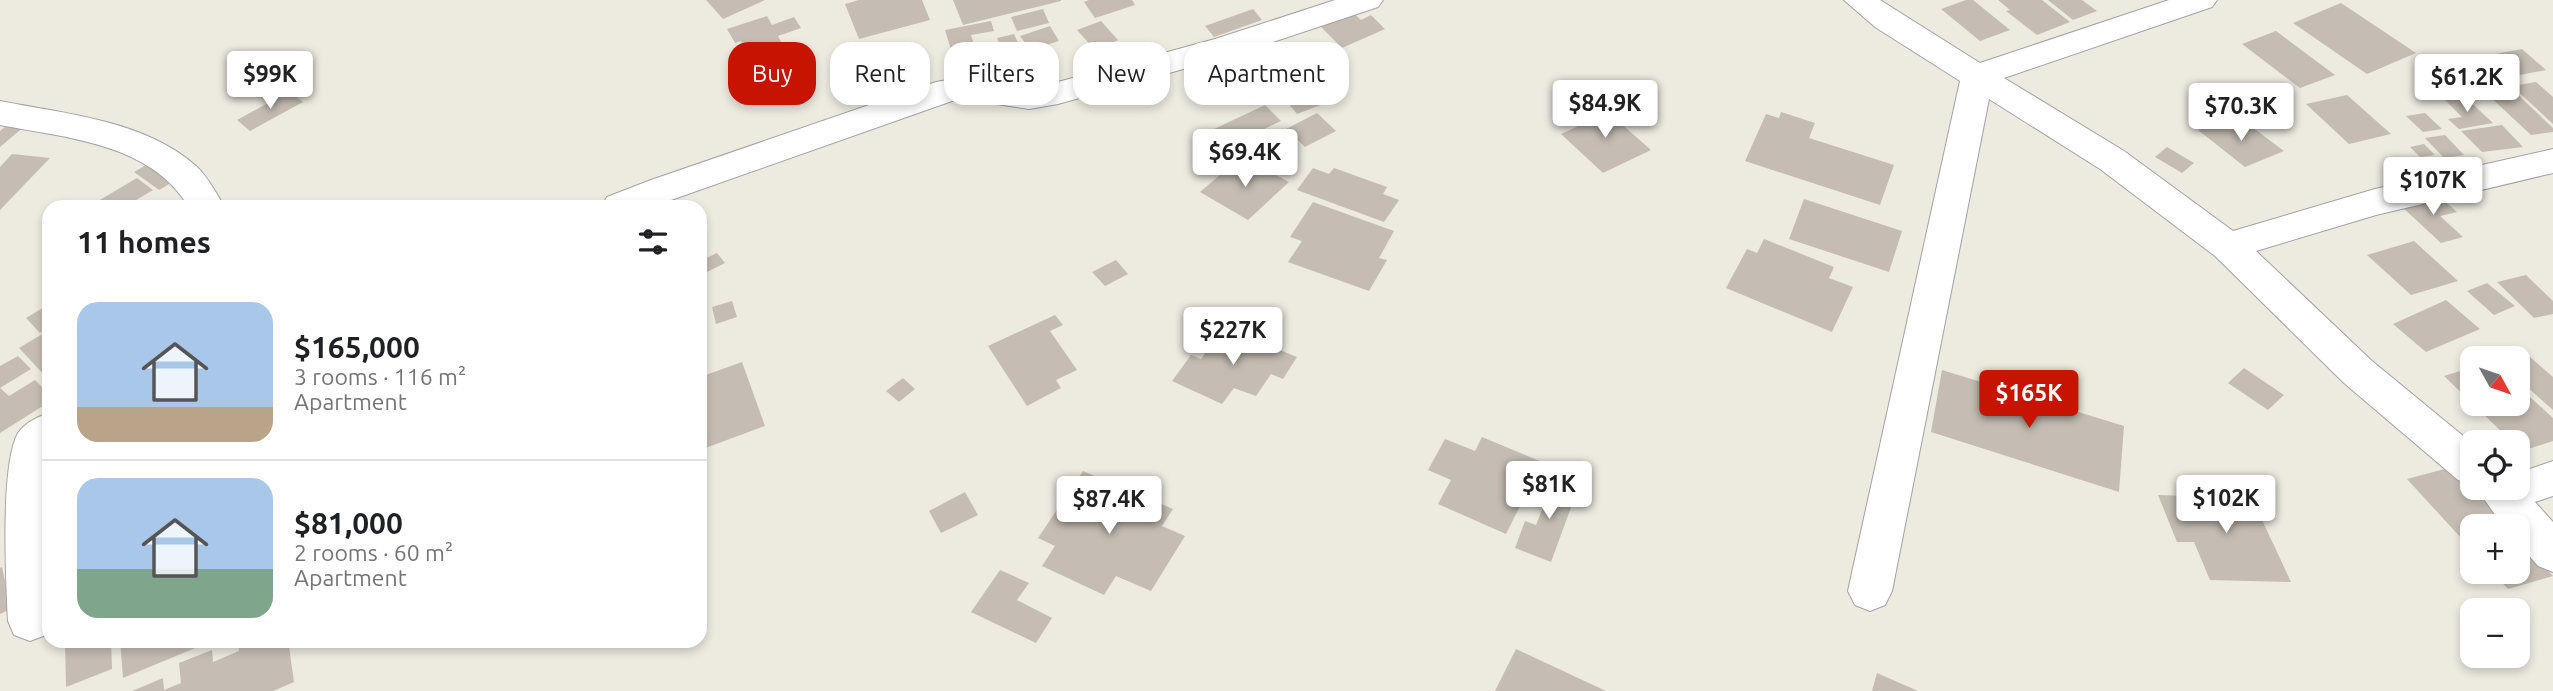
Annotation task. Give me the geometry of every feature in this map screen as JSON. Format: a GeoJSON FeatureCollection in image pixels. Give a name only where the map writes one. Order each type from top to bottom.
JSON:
{"type":"FeatureCollection","features":[{"type":"Feature","properties":{"kind":"street"},"geometry":{"type":"LineString","coordinates":[[635,200],[948,90],[964,88],[1029,98],[1058,93],[1226,47],[1367,0]]}},
{"type":"Feature","properties":{"kind":"street"},"geometry":{"type":"LineString","coordinates":[[1860,0],[1886,20],[2112,160],[2228,246],[2358,372],[2460,457]]}},
{"type":"Feature","properties":{"kind":"street"},"geometry":{"type":"LineString","coordinates":[[1977,76],[2201,0]]}},
{"type":"Feature","properties":{"kind":"street"},"geometry":{"type":"LineString","coordinates":[[1870,591],[1977,76]]}},
{"type":"Feature","properties":{"kind":"street"},"geometry":{"type":"LineString","coordinates":[[0,113],[121,139],[160,158],[186,176],[202,200]]}},
{"type":"Feature","properties":{"kind":"street"},"geometry":{"type":"LineString","coordinates":[[2228,246],[2375,202],[2553,161]]}},
{"type":"Feature","properties":{"kind":"street"},"geometry":{"type":"LineString","coordinates":[[30,621],[24,498],[32,445],[42,436]]}},
{"type":"Feature","properties":{"kind":"street"},"geometry":{"type":"LineString","coordinates":[[2530,484],[2553,478]]}},
{"type":"Feature","properties":{"kind":"street"},"geometry":{"type":"LineString","coordinates":[[2509,500],[2553,553]]}},
{"type":"Feature","properties":{"kind":"building"},"geometry":{"type":"Polygon","coordinates":[[[706,0],[765,0],[723,19],[706,0]]]}},
{"type":"Feature","properties":{"kind":"building"},"geometry":{"type":"Polygon","coordinates":[[[859,0],[922,0],[930,20],[859,39],[845,4],[859,0]]]}},
{"type":"Feature","properties":{"kind":"building"},"geometry":{"type":"Polygon","coordinates":[[[953,0],[1061,0],[1061,1],[963,25],[953,0]]]}},
{"type":"Feature","properties":{"kind":"building"},"geometry":{"type":"Polygon","coordinates":[[[1132,0],[1135,5],[1095,18],[1084,2],[1132,0]]]}},
{"type":"Feature","properties":{"kind":"building"},"geometry":{"type":"Polygon","coordinates":[[[1973,0],[2010,30],[1980,41],[1941,9],[1973,0]]]}},
{"type":"Feature","properties":{"kind":"building"},"geometry":{"type":"Polygon","coordinates":[[[1998,0],[2042,0],[2070,22],[2037,35],[2006,11],[2010,10],[1998,0]]]}},
{"type":"Feature","properties":{"kind":"building"},"geometry":{"type":"Polygon","coordinates":[[[2048,0],[2082,0],[2097,11],[2073,20],[2048,0]]]}},
{"type":"Feature","properties":{"kind":"building"},"geometry":{"type":"Polygon","coordinates":[[[2341,3],[2416,53],[2367,74],[2293,23],[2341,3]]]}},
{"type":"Feature","properties":{"kind":"building"},"geometry":{"type":"Polygon","coordinates":[[[1043,9],[1049,23],[1017,31],[1011,17],[1043,9]]]}},
{"type":"Feature","properties":{"kind":"building"},"geometry":{"type":"Polygon","coordinates":[[[1253,9],[1262,20],[1214,37],[1205,26],[1253,9]]]}},
{"type":"Feature","properties":{"kind":"building"},"geometry":{"type":"Polygon","coordinates":[[[1351,11],[1361,20],[1371,15],[1385,29],[1349,45],[1349,42],[1336,42],[1319,25],[1351,11]]]}},
{"type":"Feature","properties":{"kind":"building"},"geometry":{"type":"Polygon","coordinates":[[[767,16],[772,25],[794,17],[801,28],[778,36],[781,42],[734,42],[727,29],[767,16]]]}},
{"type":"Feature","properties":{"kind":"building"},"geometry":{"type":"Polygon","coordinates":[[[991,21],[994,31],[971,35],[973,42],[949,42],[945,30],[991,21]]]}},
{"type":"Feature","properties":{"kind":"building"},"geometry":{"type":"Polygon","coordinates":[[[1101,21],[1118,40],[1088,42],[1077,30],[1101,21]]]}},
{"type":"Feature","properties":{"kind":"building"},"geometry":{"type":"Polygon","coordinates":[[[1050,26],[1059,41],[1024,42],[1020,36],[1050,26]]]}},
{"type":"Feature","properties":{"kind":"building"},"geometry":{"type":"Polygon","coordinates":[[[2276,31],[2335,75],[2300,88],[2242,44],[2276,31]]]}},
{"type":"Feature","properties":{"kind":"building"},"geometry":{"type":"Polygon","coordinates":[[[1014,34],[1018,42],[999,42],[997,38],[1014,34]]]}},
{"type":"Feature","properties":{"kind":"building"},"geometry":{"type":"Polygon","coordinates":[[[2522,49],[2546,70],[2509,77],[2485,56],[2522,49]]]}},
{"type":"Feature","properties":{"kind":"building"},"geometry":{"type":"Polygon","coordinates":[[[2478,59],[2502,83],[2482,85],[2459,61],[2478,59]]]}},
{"type":"Feature","properties":{"kind":"building"},"geometry":{"type":"Polygon","coordinates":[[[2536,82],[2553,97],[2553,124],[2512,86],[2536,82]]]}},
{"type":"Feature","properties":{"kind":"building"},"geometry":{"type":"Polygon","coordinates":[[[2512,89],[2553,128],[2553,132],[2531,135],[2486,93],[2512,89]]]}},
{"type":"Feature","properties":{"kind":"building"},"geometry":{"type":"Polygon","coordinates":[[[290,91],[303,102],[250,131],[237,120],[290,91]]]}},
{"type":"Feature","properties":{"kind":"building"},"geometry":{"type":"Polygon","coordinates":[[[2347,95],[2391,134],[2349,144],[2306,104],[2347,95]]]}},
{"type":"Feature","properties":{"kind":"building"},"geometry":{"type":"Polygon","coordinates":[[[2465,97],[2493,123],[2459,129],[2448,119],[2462,117],[2445,100],[2465,97]]]}},
{"type":"Feature","properties":{"kind":"building"},"geometry":{"type":"Polygon","coordinates":[[[1265,105],[1281,121],[1228,146],[1212,130],[1265,105]]]}},
{"type":"Feature","properties":{"kind":"building"},"geometry":{"type":"Polygon","coordinates":[[[1290,105],[1321,105],[1297,114],[1290,105]]]}},
{"type":"Feature","properties":{"kind":"building"},"geometry":{"type":"Polygon","coordinates":[[[1601,106],[1651,150],[1603,173],[1561,134],[1581,125],[1574,118],[1601,106]]]}},
{"type":"Feature","properties":{"kind":"building"},"geometry":{"type":"Polygon","coordinates":[[[24,111],[39,114],[0,147],[0,131],[24,111]]]}},
{"type":"Feature","properties":{"kind":"building"},"geometry":{"type":"Polygon","coordinates":[[[1781,112],[1815,123],[1809,138],[1894,165],[1880,205],[1745,161],[1766,114],[1779,118],[1781,112]]]}},
{"type":"Feature","properties":{"kind":"building"},"geometry":{"type":"Polygon","coordinates":[[[1317,113],[1336,131],[1305,147],[1286,129],[1317,113]]]}},
{"type":"Feature","properties":{"kind":"building"},"geometry":{"type":"Polygon","coordinates":[[[2425,113],[2442,129],[2423,132],[2406,116],[2425,113]]]}},
{"type":"Feature","properties":{"kind":"building"},"geometry":{"type":"Polygon","coordinates":[[[2224,120],[2240,132],[2252,127],[2284,151],[2245,167],[2198,130],[2224,120]]]}},
{"type":"Feature","properties":{"kind":"building"},"geometry":{"type":"Polygon","coordinates":[[[2502,125],[2523,147],[2482,152],[2461,131],[2502,125]]]}},
{"type":"Feature","properties":{"kind":"building"},"geometry":{"type":"Polygon","coordinates":[[[2445,135],[2464,155],[2444,158],[2425,138],[2445,135]]]}},
{"type":"Feature","properties":{"kind":"building"},"geometry":{"type":"Polygon","coordinates":[[[2424,144],[2435,155],[2420,157],[2410,147],[2424,144]]]}},
{"type":"Feature","properties":{"kind":"building"},"geometry":{"type":"Polygon","coordinates":[[[2167,147],[2194,163],[2182,173],[2155,157],[2167,147]]]}},
{"type":"Feature","properties":{"kind":"building"},"geometry":{"type":"Polygon","coordinates":[[[12,154],[50,158],[0,210],[0,167],[12,154]]]}},
{"type":"Feature","properties":{"kind":"building"},"geometry":{"type":"Polygon","coordinates":[[[155,160],[179,178],[159,190],[134,172],[155,160]]]}},
{"type":"Feature","properties":{"kind":"building"},"geometry":{"type":"Polygon","coordinates":[[[1250,161],[1289,182],[1248,220],[1200,192],[1227,169],[1236,174],[1250,161]]]}},
{"type":"Feature","properties":{"kind":"building"},"geometry":{"type":"Polygon","coordinates":[[[1313,168],[1329,174],[1334,168],[1387,187],[1383,194],[1399,200],[1384,222],[1297,190],[1313,168]]]}},
{"type":"Feature","properties":{"kind":"building"},"geometry":{"type":"Polygon","coordinates":[[[137,178],[153,190],[136,200],[100,200],[137,178]]]}},
{"type":"Feature","properties":{"kind":"building"},"geometry":{"type":"Polygon","coordinates":[[[2438,195],[2457,212],[2440,216],[2463,237],[2441,243],[2400,205],[2438,195]]]}},
{"type":"Feature","properties":{"kind":"building"},"geometry":{"type":"Polygon","coordinates":[[[1804,199],[1902,231],[1889,272],[1789,239],[1804,199]]]}},
{"type":"Feature","properties":{"kind":"building"},"geometry":{"type":"Polygon","coordinates":[[[1313,202],[1394,231],[1379,258],[1387,260],[1369,291],[1288,262],[1302,241],[1290,237],[1313,202]]]}},
{"type":"Feature","properties":{"kind":"building"},"geometry":{"type":"Polygon","coordinates":[[[1764,239],[1834,267],[1829,278],[1853,287],[1832,332],[1726,288],[1747,249],[1757,253],[1764,239]]]}},
{"type":"Feature","properties":{"kind":"building"},"geometry":{"type":"Polygon","coordinates":[[[2414,241],[2458,281],[2411,295],[2367,255],[2414,241]]]}},
{"type":"Feature","properties":{"kind":"building"},"geometry":{"type":"Polygon","coordinates":[[[717,253],[725,263],[707,272],[707,258],[717,253]]]}},
{"type":"Feature","properties":{"kind":"building"},"geometry":{"type":"Polygon","coordinates":[[[1116,260],[1128,274],[1105,286],[1092,272],[1116,260]]]}},
{"type":"Feature","properties":{"kind":"building"},"geometry":{"type":"Polygon","coordinates":[[[2526,275],[2553,301],[2553,314],[2534,318],[2497,282],[2526,275]]]}},
{"type":"Feature","properties":{"kind":"building"},"geometry":{"type":"Polygon","coordinates":[[[2487,283],[2515,306],[2494,315],[2467,291],[2487,283]]]}},
{"type":"Feature","properties":{"kind":"building"},"geometry":{"type":"Polygon","coordinates":[[[2446,300],[2480,329],[2426,352],[2393,324],[2446,300]]]}},
{"type":"Feature","properties":{"kind":"building"},"geometry":{"type":"Polygon","coordinates":[[[732,301],[737,317],[716,324],[712,307],[732,301]]]}},
{"type":"Feature","properties":{"kind":"building"},"geometry":{"type":"Polygon","coordinates":[[[42,308],[42,332],[40,333],[26,318],[42,308]]]}},
{"type":"Feature","properties":{"kind":"building"},"geometry":{"type":"Polygon","coordinates":[[[1055,315],[1063,325],[1050,331],[1077,370],[1056,380],[1061,388],[1027,406],[988,346],[1055,315]]]}},
{"type":"Feature","properties":{"kind":"building"},"geometry":{"type":"Polygon","coordinates":[[[1224,327],[1297,357],[1283,379],[1271,374],[1256,396],[1234,388],[1222,404],[1172,381],[1191,355],[1201,359],[1224,327]]]}},
{"type":"Feature","properties":{"kind":"building"},"geometry":{"type":"Polygon","coordinates":[[[42,334],[42,373],[19,348],[42,334]]]}},
{"type":"Feature","properties":{"kind":"building"},"geometry":{"type":"Polygon","coordinates":[[[18,356],[31,369],[0,388],[0,366],[18,356]]]}},
{"type":"Feature","properties":{"kind":"building"},"geometry":{"type":"Polygon","coordinates":[[[2530,357],[2553,377],[2553,410],[2530,390],[2530,357]]]}},
{"type":"Feature","properties":{"kind":"building"},"geometry":{"type":"Polygon","coordinates":[[[742,362],[765,426],[707,447],[707,374],[742,362]]]}},
{"type":"Feature","properties":{"kind":"building"},"geometry":{"type":"Polygon","coordinates":[[[2244,368],[2284,395],[2268,410],[2228,383],[2244,368]]]}},
{"type":"Feature","properties":{"kind":"building"},"geometry":{"type":"Polygon","coordinates":[[[1942,370],[2124,426],[2119,492],[1931,432],[1942,370]]]}},
{"type":"Feature","properties":{"kind":"building"},"geometry":{"type":"Polygon","coordinates":[[[2460,371],[2460,391],[2444,376],[2460,371]]]}},
{"type":"Feature","properties":{"kind":"building"},"geometry":{"type":"Polygon","coordinates":[[[903,378],[915,389],[899,402],[886,391],[903,378]]]}},
{"type":"Feature","properties":{"kind":"building"},"geometry":{"type":"Polygon","coordinates":[[[35,380],[42,387],[42,406],[0,433],[0,388],[9,396],[35,380]]]}},
{"type":"Feature","properties":{"kind":"building"},"geometry":{"type":"Polygon","coordinates":[[[2530,397],[2553,418],[2553,441],[2530,448],[2530,430],[2500,430],[2485,416],[2530,416],[2530,397]]]}},
{"type":"Feature","properties":{"kind":"building"},"geometry":{"type":"Polygon","coordinates":[[[1482,437],[1542,462],[1506,534],[1438,504],[1451,480],[1428,470],[1445,439],[1475,451],[1482,437]]]}},
{"type":"Feature","properties":{"kind":"building"},"geometry":{"type":"Polygon","coordinates":[[[2452,467],[2460,475],[2460,500],[2483,500],[2497,514],[2460,514],[2460,537],[2407,479],[2452,467]]]}},
{"type":"Feature","properties":{"kind":"building"},"geometry":{"type":"Polygon","coordinates":[[[1083,471],[1173,509],[1162,526],[1185,536],[1151,591],[1116,576],[1104,595],[1042,566],[1055,546],[1038,538],[1083,471]]]}},
{"type":"Feature","properties":{"kind":"building"},"geometry":{"type":"Polygon","coordinates":[[[1556,475],[1580,483],[1551,562],[1515,548],[1525,521],[1536,525],[1556,475]]]}},
{"type":"Feature","properties":{"kind":"building"},"geometry":{"type":"Polygon","coordinates":[[[2193,491],[2249,492],[2291,582],[2210,580],[2194,542],[2177,542],[2158,495],[2196,496],[2193,491]]]}},
{"type":"Feature","properties":{"kind":"building"},"geometry":{"type":"Polygon","coordinates":[[[965,492],[978,515],[941,533],[929,511],[965,492]]]}},
{"type":"Feature","properties":{"kind":"building"},"geometry":{"type":"Polygon","coordinates":[[[2530,550],[2553,576],[2530,583],[2530,550]]]}},
{"type":"Feature","properties":{"kind":"building"},"geometry":{"type":"Polygon","coordinates":[[[2,567],[11,609],[0,614],[0,568],[2,567]]]}},
{"type":"Feature","properties":{"kind":"building"},"geometry":{"type":"Polygon","coordinates":[[[1000,570],[1029,583],[1017,600],[1052,618],[1036,643],[971,612],[1000,570]]]}},
{"type":"Feature","properties":{"kind":"building"},"geometry":{"type":"Polygon","coordinates":[[[2503,584],[2525,584],[2508,589],[2503,584]]]}},
{"type":"Feature","properties":{"kind":"building"},"geometry":{"type":"Polygon","coordinates":[[[65,648],[111,648],[112,669],[66,687],[65,648]]]}},
{"type":"Feature","properties":{"kind":"building"},"geometry":{"type":"Polygon","coordinates":[[[121,648],[195,648],[123,678],[121,648]]]}},
{"type":"Feature","properties":{"kind":"building"},"geometry":{"type":"Polygon","coordinates":[[[239,648],[289,648],[294,682],[273,691],[132,691],[163,678],[164,690],[181,683],[179,663],[212,650],[213,662],[239,651],[239,648]]]}},
{"type":"Feature","properties":{"kind":"building"},"geometry":{"type":"Polygon","coordinates":[[[1516,649],[1606,691],[1495,691],[1516,649]]]}},
{"type":"Feature","properties":{"kind":"building"},"geometry":{"type":"Polygon","coordinates":[[[1877,673],[1918,691],[1872,691],[1877,673]]]}}]}
